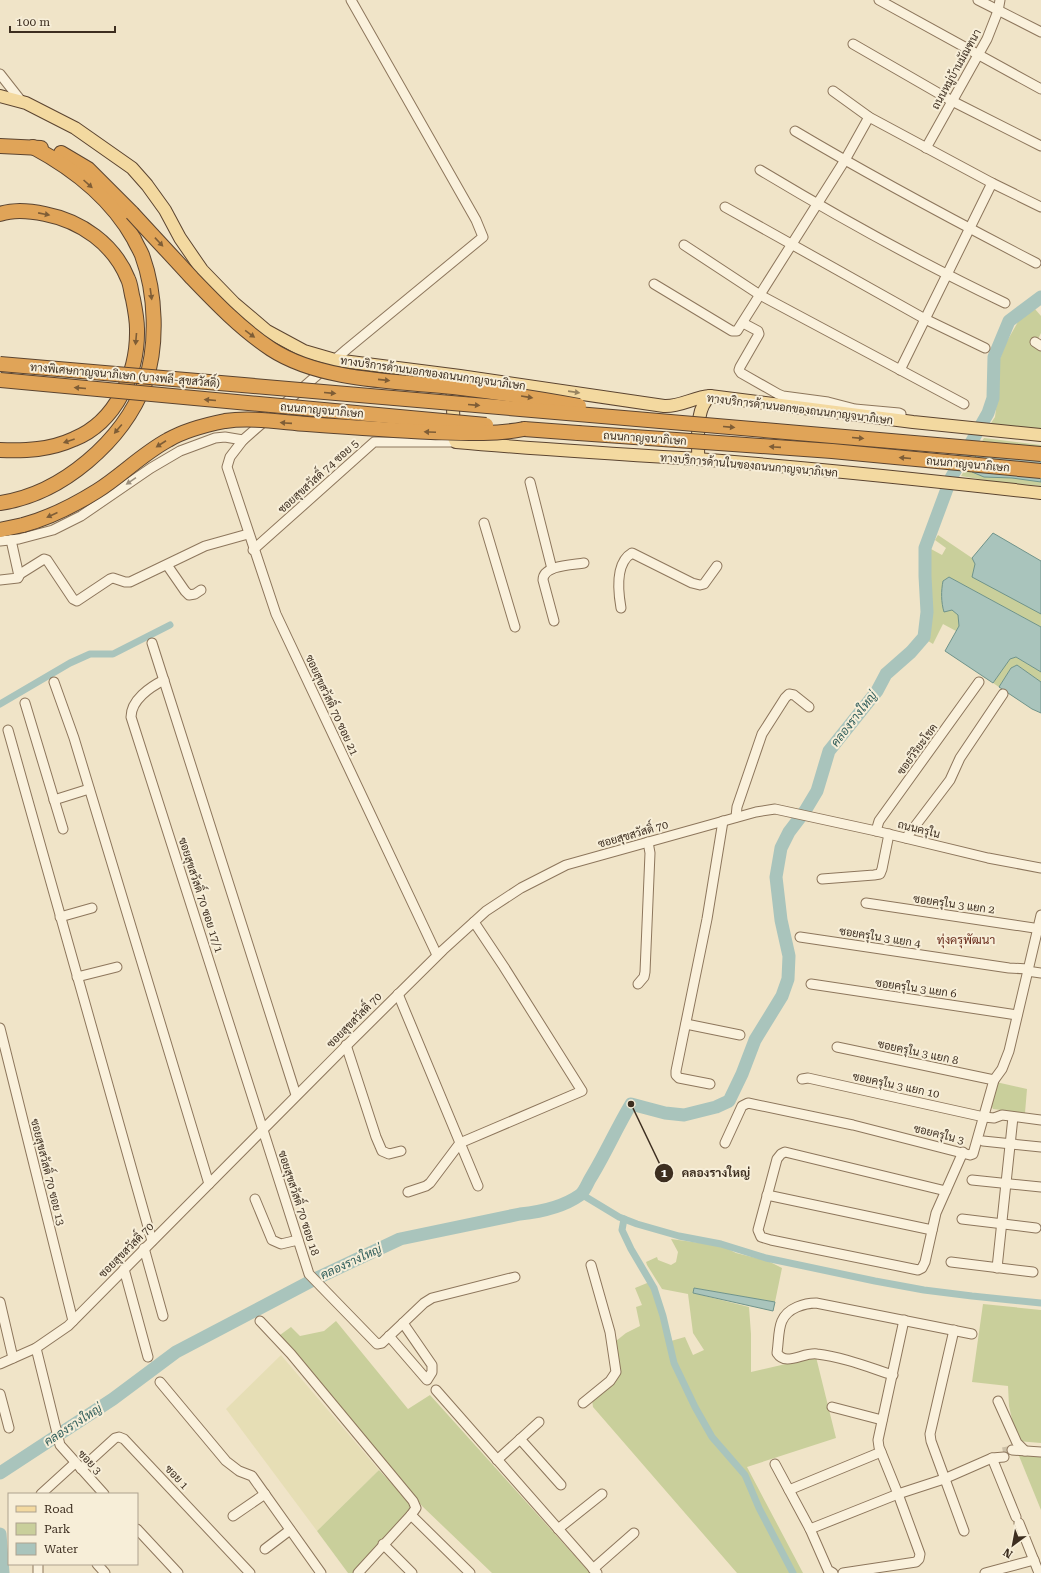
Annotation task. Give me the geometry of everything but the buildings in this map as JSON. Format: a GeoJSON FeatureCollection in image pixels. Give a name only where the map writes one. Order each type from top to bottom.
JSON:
{"type":"FeatureCollection","features":[{"type":"Feature","properties":{"kind":"highway"},"geometry":{"type":"LineString","coordinates":[[0,146],[33,147],[57,151],[88,169],[132,213],[219,307],[245,330],[271,349],[301,364],[327,372],[354,377],[484,391],[668,422]]}},
{"type":"Feature","properties":{"kind":"highway"},"geometry":{"type":"LineString","coordinates":[[0,503],[33,494],[57,484],[84,465],[104,445],[135,405],[145,382],[151,358],[154,322],[151,292],[142,255],[125,224],[107,202],[79,176],[54,158],[33,147]]}},
{"type":"Feature","properties":{"kind":"highway"},"geometry":{"type":"LineString","coordinates":[[0,450],[30,451],[50,448],[76,439],[98,424],[116,406],[128,380],[135,357],[137,330],[136,315],[128,279],[117,259],[98,238],[80,226],[58,217],[33,212],[3,213]]}},
{"type":"Feature","properties":{"kind":"highway","name":"ทางพิเศษกาญจนาภิเษก (บางพลี-สุขสวัสดิ์)"},"geometry":{"type":"LineString","coordinates":[[0,364],[250,386]]}},
{"type":"Feature","properties":{"kind":"highway","name":"ทางพิเศษกาญจนาภิเษก (บางพลี-สุขสวัสดิ์)"},"geometry":{"type":"LineString","coordinates":[[0,380],[248,403]]}},
{"type":"Feature","properties":{"kind":"highway","name":"ถนนกาญจนาภิเษก"},"geometry":{"type":"LineString","coordinates":[[250,386],[1041,454]]}},
{"type":"Feature","properties":{"kind":"highway","name":"ถนนกาญจนาภิเษก"},"geometry":{"type":"LineString","coordinates":[[248,403],[524,429],[832,451],[1041,471]]}},
{"type":"Feature","properties":{"kind":"highway"},"geometry":{"type":"LineString","coordinates":[[0,530],[41,520],[79,502],[98,491],[150,451],[168,440],[186,431],[206,425],[227,421],[250,420],[385,430],[479,434],[500,433],[524,429]]}},
{"type":"Feature","properties":{"kind":"main road","name":"ทางบริการด้านนอกของถนนกาญจนาภิเษก"},"geometry":{"type":"LineString","coordinates":[[0,96],[22,102],[75,128],[132,168],[147,185],[165,210],[180,238],[202,270],[234,303],[267,331],[304,351],[335,360],[669,406],[710,396],[782,400],[900,421],[1041,435]]}},
{"type":"Feature","properties":{"kind":"main road"},"geometry":{"type":"LineString","coordinates":[[452,375],[454,438],[456,442]]}},
{"type":"Feature","properties":{"kind":"main road"},"geometry":{"type":"LineString","coordinates":[[698,460],[700,410],[710,396]]}},
{"type":"Feature","properties":{"kind":"main road","name":"ทางบริการด้านในของถนนกาญจนาภิเษก"},"geometry":{"type":"LineString","coordinates":[[456,442],[531,449],[698,460],[950,482],[1041,493]]}},
{"type":"Feature","properties":{"kind":"street"},"geometry":{"type":"LineString","coordinates":[[0,541],[11,540],[53,530],[81,516],[151,468],[180,451],[215,438],[225,437],[243,440],[335,360],[483,237],[472,214],[351,0]]}},
{"type":"Feature","properties":{"kind":"street"},"geometry":{"type":"LineString","coordinates":[[879,0],[1041,90]]}},
{"type":"Feature","properties":{"kind":"street"},"geometry":{"type":"LineString","coordinates":[[978,0],[1041,32]]}},
{"type":"Feature","properties":{"kind":"street","name":"ถนนหมู่บ้านมัณฑนา"},"geometry":{"type":"LineString","coordinates":[[926,148],[987,39],[998,11],[1000,0]]}},
{"type":"Feature","properties":{"kind":"street"},"geometry":{"type":"LineString","coordinates":[[853,44],[952,101],[1041,146]]}},
{"type":"Feature","properties":{"kind":"street"},"geometry":{"type":"LineString","coordinates":[[0,74],[22,102]]}},
{"type":"Feature","properties":{"kind":"street"},"geometry":{"type":"LineString","coordinates":[[833,91],[869,117],[992,183],[1041,207]]}},
{"type":"Feature","properties":{"kind":"street"},"geometry":{"type":"LineString","coordinates":[[654,284],[732,332],[738,331],[845,160],[869,117]]}},
{"type":"Feature","properties":{"kind":"street"},"geometry":{"type":"LineString","coordinates":[[795,131],[970,229],[1036,263]]}},
{"type":"Feature","properties":{"kind":"street"},"geometry":{"type":"LineString","coordinates":[[760,170],[818,204],[946,274],[1005,303]]}},
{"type":"Feature","properties":{"kind":"street"},"geometry":{"type":"LineString","coordinates":[[900,370],[992,183]]}},
{"type":"Feature","properties":{"kind":"street"},"geometry":{"type":"LineString","coordinates":[[725,207],[792,246],[925,319],[986,348]]}},
{"type":"Feature","properties":{"kind":"street"},"geometry":{"type":"LineString","coordinates":[[684,246],[760,295],[964,404]]}},
{"type":"Feature","properties":{"kind":"street"},"geometry":{"type":"LineString","coordinates":[[743,323],[758,331],[759,334],[739,370],[741,373],[778,394],[782,400]]}},
{"type":"Feature","properties":{"kind":"street","name":"ซอยสุขสวัสดิ์ 70 ซอย 21"},"geometry":{"type":"LineString","coordinates":[[243,440],[230,457],[227,470],[276,614],[437,955]]}},
{"type":"Feature","properties":{"kind":"street","name":"ซอยสุขสวัสดิ์ 74 ซอย 5"},"geometry":{"type":"LineString","coordinates":[[254,550],[374,442],[456,442]]}},
{"type":"Feature","properties":{"kind":"street"},"geometry":{"type":"LineString","coordinates":[[530,482],[552,569]]}},
{"type":"Feature","properties":{"kind":"street"},"geometry":{"type":"LineString","coordinates":[[484,523],[515,627]]}},
{"type":"Feature","properties":{"kind":"street"},"geometry":{"type":"LineString","coordinates":[[0,580],[18,578],[20,574],[44,559],[47,560],[73,599],[78,601],[110,579],[113,578],[130,582],[206,546],[248,534]]}},
{"type":"Feature","properties":{"kind":"street"},"geometry":{"type":"LineString","coordinates":[[11,540],[20,574]]}},
{"type":"Feature","properties":{"kind":"street"},"geometry":{"type":"LineString","coordinates":[[621,608],[619,596],[620,570],[626,557],[632,553],[692,583],[700,585],[704,584],[717,566]]}},
{"type":"Feature","properties":{"kind":"street"},"geometry":{"type":"LineString","coordinates":[[554,620],[543,576],[546,572],[552,569],[584,563]]}},
{"type":"Feature","properties":{"kind":"street"},"geometry":{"type":"LineString","coordinates":[[167,565],[189,595],[195,594],[201,590]]}},
{"type":"Feature","properties":{"kind":"street"},"geometry":{"type":"LineString","coordinates":[[152,643],[296,1095]]}},
{"type":"Feature","properties":{"kind":"street","name":"ซอยสุขสวัสดิ์ 70 ซอย 17/1"},"geometry":{"type":"LineString","coordinates":[[164,680],[153,685],[144,693],[134,707],[131,717],[263,1129]]}},
{"type":"Feature","properties":{"kind":"street"},"geometry":{"type":"LineString","coordinates":[[54,682],[74,738],[208,1184]]}},
{"type":"Feature","properties":{"kind":"street","name":"ซอยวิริยะโชค"},"geometry":{"type":"LineString","coordinates":[[876,831],[879,821],[979,682]]}},
{"type":"Feature","properties":{"kind":"street"},"geometry":{"type":"LineString","coordinates":[[736,817],[737,807],[762,734],[785,698],[789,694],[794,695],[809,707]]}},
{"type":"Feature","properties":{"kind":"street"},"geometry":{"type":"LineString","coordinates":[[906,838],[950,780],[960,758],[1003,694]]}},
{"type":"Feature","properties":{"kind":"street"},"geometry":{"type":"LineString","coordinates":[[25,703],[63,829]]}},
{"type":"Feature","properties":{"kind":"street"},"geometry":{"type":"LineString","coordinates":[[8,730],[152,1241]]}},
{"type":"Feature","properties":{"kind":"street"},"geometry":{"type":"LineString","coordinates":[[54,800],[89,789]]}},
{"type":"Feature","properties":{"kind":"street","name":"ซอยสุขสวัสดิ์ 70"},"geometry":{"type":"LineString","coordinates":[[0,1364],[36,1348],[73,1321],[346,1045],[437,955],[486,911],[521,888],[566,865],[756,812],[775,809],[792,812]]}},
{"type":"Feature","properties":{"kind":"street","name":"ถนนครุใน"},"geometry":{"type":"LineString","coordinates":[[792,812],[988,858],[1041,868]]}},
{"type":"Feature","properties":{"kind":"street"},"geometry":{"type":"LineString","coordinates":[[710,1084],[679,1078],[676,1075],[676,1071],[711,900],[723,821]]}},
{"type":"Feature","properties":{"kind":"street"},"geometry":{"type":"LineString","coordinates":[[822,879],[880,874],[890,834]]}},
{"type":"Feature","properties":{"kind":"street"},"geometry":{"type":"LineString","coordinates":[[638,984],[644,977],[650,853],[648,842]]}},
{"type":"Feature","properties":{"kind":"street","name":"ซอยครุใน 3 แยก 2"},"geometry":{"type":"LineString","coordinates":[[866,903],[1040,929]]}},
{"type":"Feature","properties":{"kind":"street"},"geometry":{"type":"LineString","coordinates":[[60,916],[92,908]]}},
{"type":"Feature","properties":{"kind":"street","name":"ซอยครุใน 3"},"geometry":{"type":"LineString","coordinates":[[725,1143],[742,1106],[748,1103],[853,1125],[970,1155],[973,1154],[994,1080],[1006,1062],[1027,970],[1040,929],[1041,915]]}},
{"type":"Feature","properties":{"kind":"street"},"geometry":{"type":"LineString","coordinates":[[408,1192],[426,1186],[430,1183],[460,1143],[582,1091],[474,922]]}},
{"type":"Feature","properties":{"kind":"street","name":"ซอยครุใน 3 แยก 4"},"geometry":{"type":"LineString","coordinates":[[800,937],[1041,973]]}},
{"type":"Feature","properties":{"kind":"street"},"geometry":{"type":"LineString","coordinates":[[77,977],[117,967]]}},
{"type":"Feature","properties":{"kind":"street","name":"ซอยครุใน 3 แยก 6"},"geometry":{"type":"LineString","coordinates":[[812,984],[1017,1015]]}},
{"type":"Feature","properties":{"kind":"street"},"geometry":{"type":"LineString","coordinates":[[398,994],[415,1030],[478,1186]]}},
{"type":"Feature","properties":{"kind":"street"},"geometry":{"type":"LineString","coordinates":[[686,1024],[740,1035]]}},
{"type":"Feature","properties":{"kind":"street","name":"ซอยสุขสวัสดิ์ 70 ซอย 13"},"geometry":{"type":"LineString","coordinates":[[0,1028],[73,1321]]}},
{"type":"Feature","properties":{"kind":"street"},"geometry":{"type":"LineString","coordinates":[[346,1045],[382,1151],[389,1154],[401,1151]]}},
{"type":"Feature","properties":{"kind":"street","name":"ซอยครุใน 3 แยก 8"},"geometry":{"type":"LineString","coordinates":[[838,1047],[994,1080]]}},
{"type":"Feature","properties":{"kind":"street","name":"ซอยครุใน 3 แยก 10"},"geometry":{"type":"LineString","coordinates":[[802,1078],[985,1113],[996,1111],[1002,1115],[1041,1120]]}},
{"type":"Feature","properties":{"kind":"street"},"geometry":{"type":"LineString","coordinates":[[997,1268],[1013,1117]]}},
{"type":"Feature","properties":{"kind":"street","name":"ซอยสุขสวัสดิ์ 70 ซอย 18"},"geometry":{"type":"LineString","coordinates":[[263,1129],[309,1274],[377,1344],[382,1343],[389,1336]]}},
{"type":"Feature","properties":{"kind":"street"},"geometry":{"type":"LineString","coordinates":[[983,1141],[1041,1147]]}},
{"type":"Feature","properties":{"kind":"street"},"geometry":{"type":"LineString","coordinates":[[946,1191],[785,1152],[777,1158],[758,1230],[761,1237],[771,1240],[918,1270],[922,1268],[925,1262],[936,1213],[946,1191],[962,1152]]}},
{"type":"Feature","properties":{"kind":"street"},"geometry":{"type":"LineString","coordinates":[[972,1180],[1041,1187]]}},
{"type":"Feature","properties":{"kind":"street"},"geometry":{"type":"LineString","coordinates":[[767,1194],[932,1230]]}},
{"type":"Feature","properties":{"kind":"street"},"geometry":{"type":"LineString","coordinates":[[255,1198],[272,1240],[281,1244],[298,1240]]}},
{"type":"Feature","properties":{"kind":"street"},"geometry":{"type":"LineString","coordinates":[[962,1220],[1036,1228]]}},
{"type":"Feature","properties":{"kind":"street"},"geometry":{"type":"LineString","coordinates":[[144,1248],[162,1316]]}},
{"type":"Feature","properties":{"kind":"street"},"geometry":{"type":"LineString","coordinates":[[951,1262],[1033,1272]]}},
{"type":"Feature","properties":{"kind":"street"},"geometry":{"type":"LineString","coordinates":[[583,1402],[610,1381],[616,1372],[610,1332],[591,1265]]}},
{"type":"Feature","properties":{"kind":"street"},"geometry":{"type":"LineString","coordinates":[[124,1269],[148,1357]]}},
{"type":"Feature","properties":{"kind":"street"},"geometry":{"type":"LineString","coordinates":[[403,1323],[432,1366],[432,1372],[427,1380],[389,1336],[424,1303],[432,1298],[515,1277]]}},
{"type":"Feature","properties":{"kind":"street"},"geometry":{"type":"LineString","coordinates":[[0,1302],[13,1358]]}},
{"type":"Feature","properties":{"kind":"street"},"geometry":{"type":"LineString","coordinates":[[893,1375],[816,1354],[786,1360],[780,1358],[777,1353],[782,1319],[785,1313],[809,1303],[972,1334]]}},
{"type":"Feature","properties":{"kind":"street"},"geometry":{"type":"LineString","coordinates":[[843,1573],[916,1562],[920,1559],[920,1554],[881,1452],[878,1440],[904,1320]]}},
{"type":"Feature","properties":{"kind":"street"},"geometry":{"type":"LineString","coordinates":[[260,1321],[290,1354],[413,1501],[416,1508],[358,1573]]}},
{"type":"Feature","properties":{"kind":"street"},"geometry":{"type":"LineString","coordinates":[[954,1330],[930,1434],[944,1479],[964,1531]]}},
{"type":"Feature","properties":{"kind":"street","name":"ซอย 3"},"geometry":{"type":"LineString","coordinates":[[36,1348],[60,1445],[103,1493]]}},
{"type":"Feature","properties":{"kind":"street"},"geometry":{"type":"LineString","coordinates":[[160,1382],[226,1461],[239,1471],[252,1476],[321,1573]]}},
{"type":"Feature","properties":{"kind":"street"},"geometry":{"type":"LineString","coordinates":[[436,1390],[595,1571],[634,1533]]}},
{"type":"Feature","properties":{"kind":"street"},"geometry":{"type":"LineString","coordinates":[[0,1394],[9,1428]]}},
{"type":"Feature","properties":{"kind":"street"},"geometry":{"type":"LineString","coordinates":[[998,1402],[1017,1443],[1025,1452]]}},
{"type":"Feature","properties":{"kind":"street"},"geometry":{"type":"LineString","coordinates":[[832,1407],[882,1420]]}},
{"type":"Feature","properties":{"kind":"street"},"geometry":{"type":"LineString","coordinates":[[497,1460],[539,1422]]}},
{"type":"Feature","properties":{"kind":"street","name":"ซอย 1"},"geometry":{"type":"LineString","coordinates":[[42,1493],[115,1438],[119,1437],[124,1439],[250,1573]]}},
{"type":"Feature","properties":{"kind":"street"},"geometry":{"type":"LineString","coordinates":[[520,1439],[561,1485]]}},
{"type":"Feature","properties":{"kind":"street"},"geometry":{"type":"LineString","coordinates":[[789,1490],[881,1452]]}},
{"type":"Feature","properties":{"kind":"street"},"geometry":{"type":"LineString","coordinates":[[1013,1452],[1041,1452]]}},
{"type":"Feature","properties":{"kind":"street"},"geometry":{"type":"LineString","coordinates":[[810,1529],[898,1494],[944,1479],[999,1456],[1018,1520],[1039,1573]]}},
{"type":"Feature","properties":{"kind":"street"},"geometry":{"type":"LineString","coordinates":[[775,1464],[810,1529],[828,1570],[832,1573]]}},
{"type":"Feature","properties":{"kind":"street"},"geometry":{"type":"LineString","coordinates":[[233,1516],[264,1494]]}},
{"type":"Feature","properties":{"kind":"street"},"geometry":{"type":"LineString","coordinates":[[558,1529],[602,1494]]}},
{"type":"Feature","properties":{"kind":"street"},"geometry":{"type":"LineString","coordinates":[[411,1515],[470,1573]]}},
{"type":"Feature","properties":{"kind":"street"},"geometry":{"type":"LineString","coordinates":[[138,1530],[178,1573]]}},
{"type":"Feature","properties":{"kind":"street"},"geometry":{"type":"LineString","coordinates":[[265,1549],[290,1530]]}},
{"type":"Feature","properties":{"kind":"street"},"geometry":{"type":"LineString","coordinates":[[383,1544],[412,1573]]}},
{"type":"Feature","properties":{"kind":"street"},"geometry":{"type":"LineString","coordinates":[[985,1573],[1034,1560]]}},
{"type":"Feature","properties":{"kind":"street"},"geometry":{"type":"LineString","coordinates":[[98,1565],[105,1573]]}},
{"type":"Feature","properties":{"kind":"shaded area"},"geometry":{"type":"Polygon","coordinates":[[[281,1355],[379,1470],[317,1531],[226,1409],[281,1355]]]}},
{"type":"Feature","properties":{"kind":"green space"},"geometry":{"type":"Polygon","coordinates":[[[1035,309],[1041,316],[1041,333],[1038,339],[1041,350],[1041,432],[989,426],[995,417],[999,385],[999,361],[1006,343],[1019,320],[1035,309]]]}},
{"type":"Feature","properties":{"kind":"green space"},"geometry":{"type":"Polygon","coordinates":[[[984,438],[1041,445],[1041,486],[997,482],[961,476],[984,438]]]}},
{"type":"Feature","properties":{"kind":"green space"},"geometry":{"type":"Polygon","coordinates":[[[938,535],[972,558],[975,564],[1041,614],[1041,627],[949,577],[943,581],[944,595],[958,615],[959,626],[956,631],[943,624],[933,644],[925,639],[931,549],[942,555],[946,548],[935,540],[938,535]]]}},
{"type":"Feature","properties":{"kind":"green space"},"geometry":{"type":"Polygon","coordinates":[[[1016,657],[1041,672],[1041,682],[1017,665],[1011,668],[999,687],[993,683],[1010,659],[1016,657]]]}},
{"type":"Feature","properties":{"kind":"green space"},"geometry":{"type":"Polygon","coordinates":[[[996,1082],[1027,1089],[1025,1113],[993,1109],[990,1103],[996,1082]]]}},
{"type":"Feature","properties":{"kind":"green space"},"geometry":{"type":"Polygon","coordinates":[[[671,1239],[722,1246],[736,1253],[768,1261],[782,1268],[775,1302],[694,1288],[693,1293],[749,1307],[751,1372],[816,1357],[836,1438],[747,1467],[803,1573],[737,1573],[593,1407],[592,1400],[611,1382],[616,1341],[626,1333],[640,1326],[636,1307],[642,1305],[635,1288],[652,1281],[659,1296],[671,1341],[685,1337],[693,1355],[704,1350],[693,1333],[688,1294],[662,1289],[646,1262],[657,1257],[658,1260],[671,1265],[676,1262],[678,1252],[671,1239]]]}},
{"type":"Feature","properties":{"kind":"green space"},"geometry":{"type":"Polygon","coordinates":[[[983,1304],[1041,1310],[1041,1443],[1017,1441],[1009,1406],[1008,1386],[972,1382],[983,1304]]]}},
{"type":"Feature","properties":{"kind":"green space"},"geometry":{"type":"Polygon","coordinates":[[[336,1321],[408,1409],[430,1395],[590,1573],[492,1573],[422,1506],[280,1335],[291,1327],[300,1336],[324,1331],[336,1321]]]}},
{"type":"Feature","properties":{"kind":"green space"},"geometry":{"type":"Polygon","coordinates":[[[1019,1456],[1041,1456],[1041,1510],[1019,1456]]]}},
{"type":"Feature","properties":{"kind":"green space"},"geometry":{"type":"Polygon","coordinates":[[[379,1470],[411,1504],[411,1511],[354,1573],[348,1573],[317,1531],[379,1470]]]}},
{"type":"Feature","properties":{"kind":"water"},"geometry":{"type":"Polygon","coordinates":[[[993,443],[1041,449],[1041,482],[1012,478],[984,477],[972,472],[975,457],[983,444],[993,443]]]}},
{"type":"Feature","properties":{"kind":"water"},"geometry":{"type":"Polygon","coordinates":[[[993,533],[1041,561],[1041,614],[972,577],[975,564],[972,558],[993,533]]]}},
{"type":"Feature","properties":{"kind":"water"},"geometry":{"type":"Polygon","coordinates":[[[949,577],[1041,627],[1041,672],[1016,657],[1010,659],[993,683],[945,651],[959,626],[958,615],[952,610],[944,612],[943,608],[943,581],[949,577]]]}},
{"type":"Feature","properties":{"kind":"water"},"geometry":{"type":"Polygon","coordinates":[[[1017,665],[1041,682],[1041,713],[1032,709],[999,687],[1011,668],[1017,665]]]}},
{"type":"Feature","properties":{"kind":"water"},"geometry":{"type":"Polygon","coordinates":[[[694,1288],[775,1302],[773,1311],[693,1293],[694,1288]]]}},
{"type":"Feature","properties":{"kind":"waterway","name":"คลองรางใหญ่"},"geometry":{"type":"LineString","coordinates":[[0,1473],[113,1399],[176,1352],[315,1279],[400,1239],[535,1212],[559,1206],[580,1195],[601,1161],[631,1104],[665,1113],[684,1115],[716,1107],[729,1101],[742,1074],[755,1040],[782,996],[788,979],[789,956],[781,920],[776,877],[781,848],[789,832],[805,811],[817,791],[829,751],[877,691],[886,674],[911,652],[924,637],[927,612],[925,548],[951,478],[988,413],[993,398],[994,357],[1009,321],[1041,297]]}},
{"type":"Feature","properties":{"kind":"waterway"},"geometry":{"type":"LineString","coordinates":[[0,704],[70,663],[90,654],[113,654],[170,625]]}},
{"type":"Feature","properties":{"kind":"waterway"},"geometry":{"type":"LineString","coordinates":[[581,1194],[619,1217],[637,1224],[679,1236],[721,1244],[766,1258],[924,1290],[1041,1303]]}},
{"type":"Feature","properties":{"kind":"waterway"},"geometry":{"type":"LineString","coordinates":[[624,1219],[622,1230],[631,1249],[654,1288],[663,1316],[674,1363],[695,1407],[712,1437],[745,1475],[759,1508],[793,1573]]}},
{"type":"Feature","properties":{"kind":"waterway"},"geometry":{"type":"LineString","coordinates":[[0,1534],[3,1573]]}},
{"type":"Feature","properties":{"kind":"tunnel"},"geometry":{"type":"LineString","coordinates":[[1003,1452],[1012,1450]]}},
{"type":"Feature","properties":{"kind":"place","name":"คลองรางใหญ่"},"geometry":{"type":"Point","coordinates":[631,1104]}},
{"type":"Feature","properties":{"kind":"district","name":"ทุ่งครุพัฒนา"},"geometry":{"type":"Point","coordinates":[966,940]}}]}
